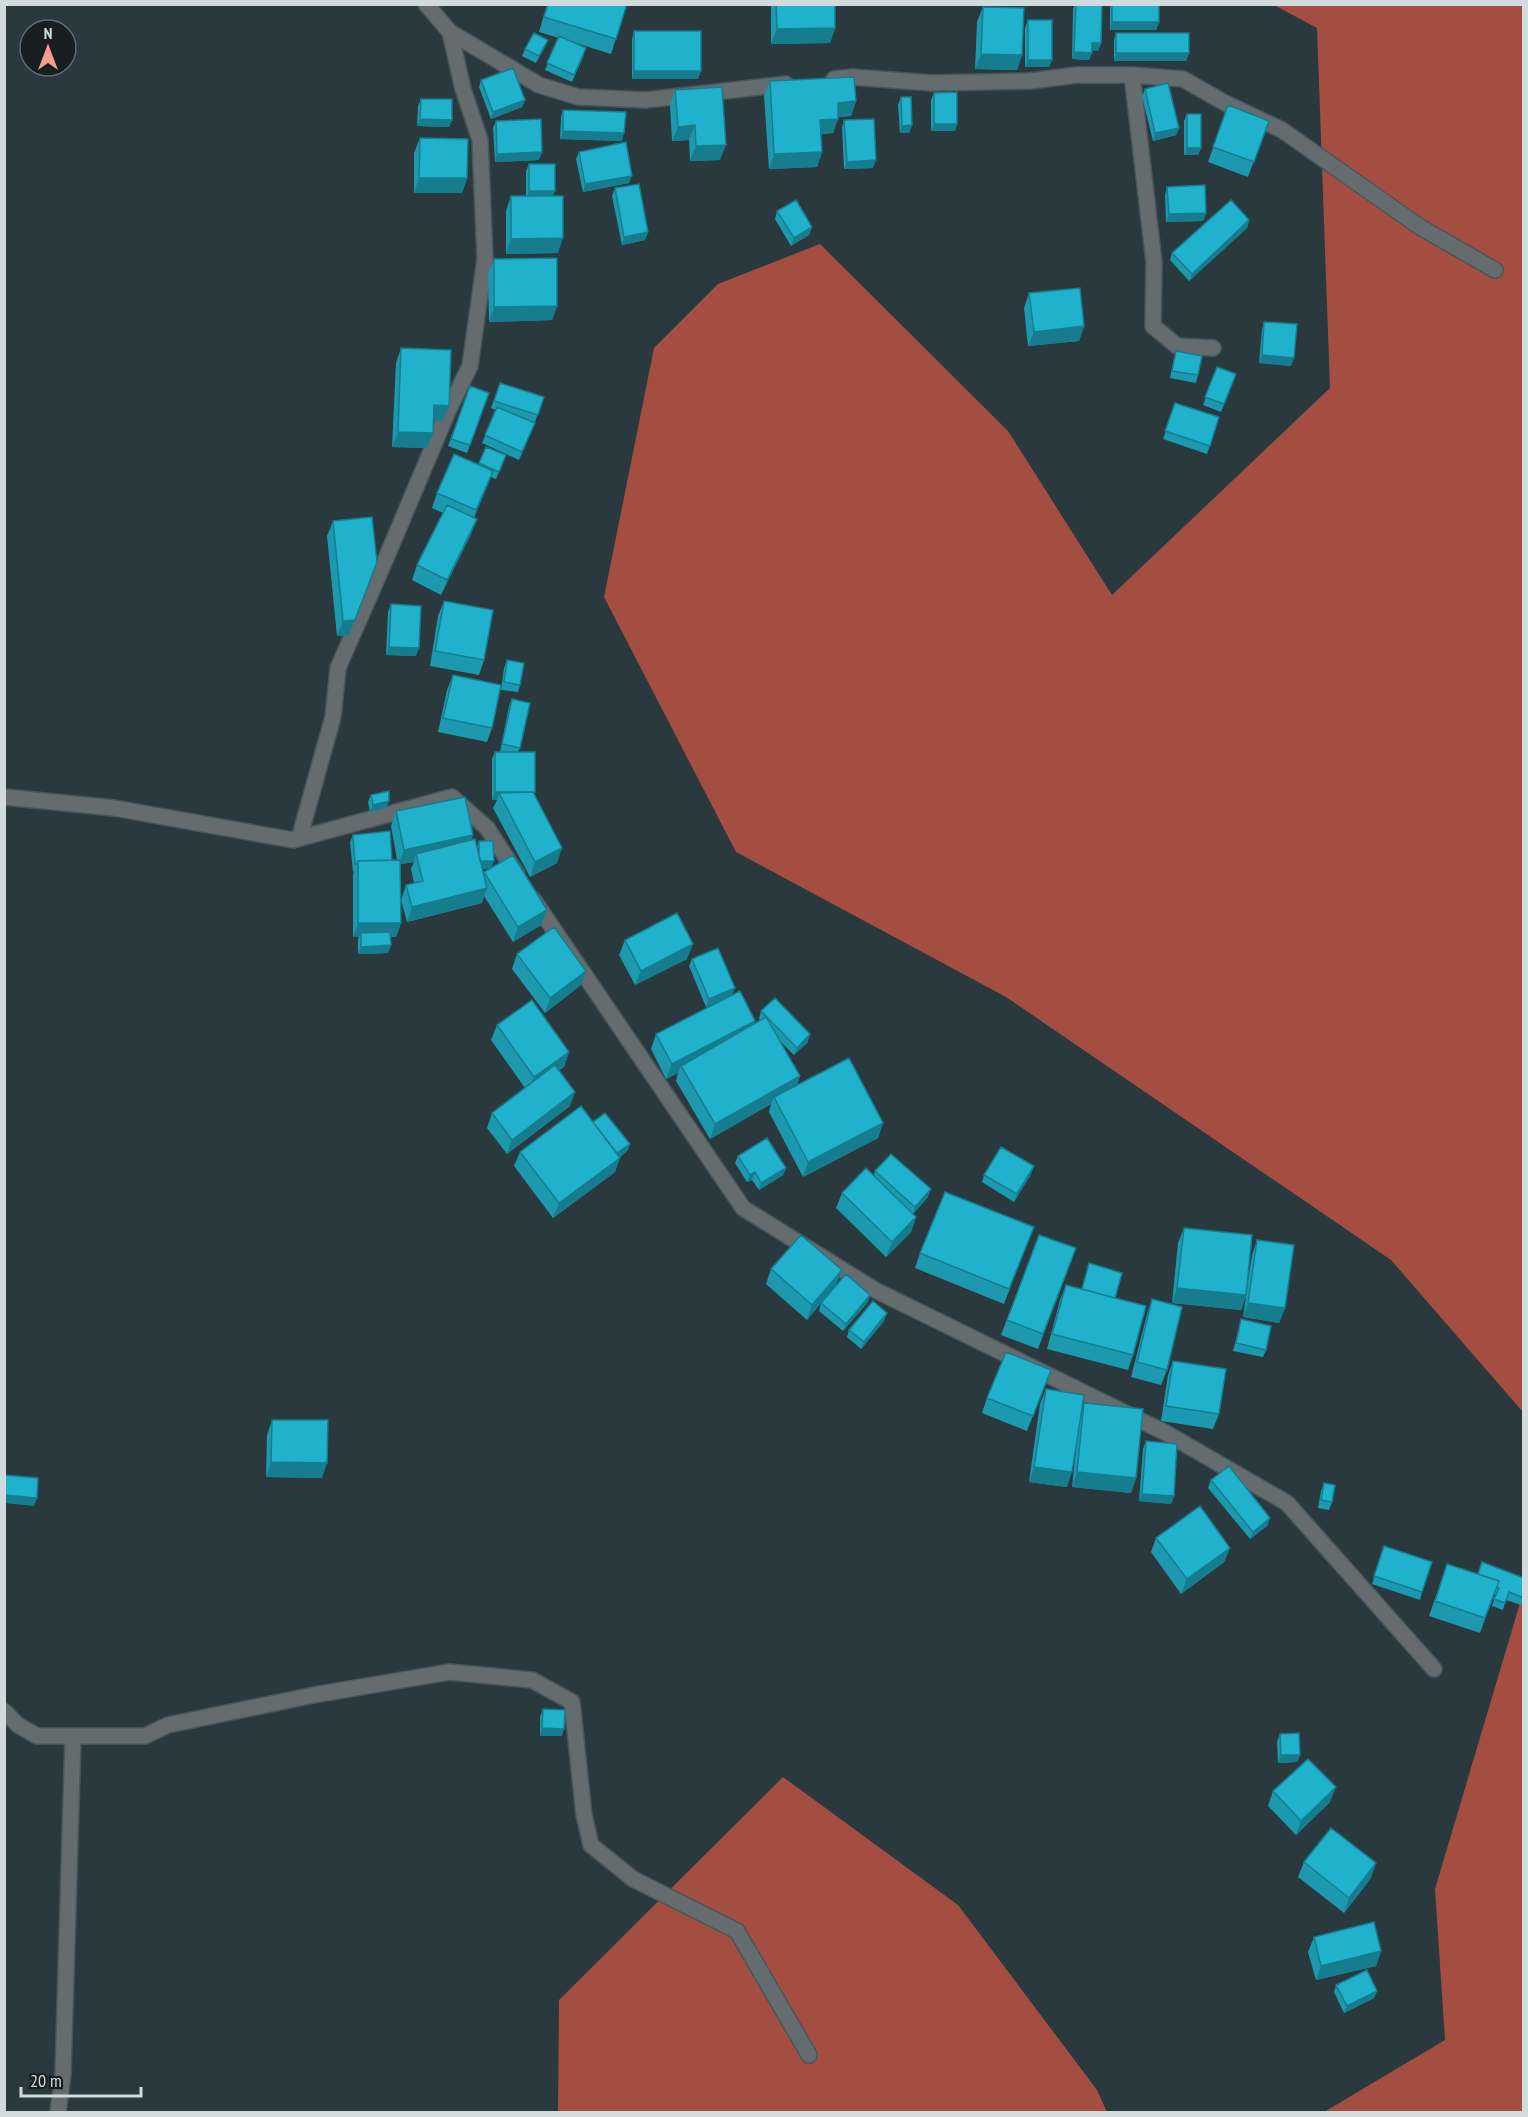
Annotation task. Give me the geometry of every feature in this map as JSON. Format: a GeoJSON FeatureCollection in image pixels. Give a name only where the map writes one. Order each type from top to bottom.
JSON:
{"type":"FeatureCollection","features":[{"type":"Feature","properties":{"kind":"street"},"geometry":{"type":"LineString","coordinates":[[426,4],[450,32],[538,85],[578,97],[646,100],[853,77],[942,83],[1030,81],[1077,75],[1132,75],[1183,80],[1282,130],[1419,226],[1495,270]]}},
{"type":"Feature","properties":{"kind":"street"},"geometry":{"type":"LineString","coordinates":[[301,838],[333,717],[338,668],[448,411],[470,366],[485,259],[480,140],[463,89],[450,32]]}},
{"type":"Feature","properties":{"kind":"street"},"geometry":{"type":"LineString","coordinates":[[1132,75],[1154,262],[1153,326],[1177,346],[1213,348]]}},
{"type":"Feature","properties":{"kind":"street"},"geometry":{"type":"LineString","coordinates":[[4,797],[114,808],[293,840],[452,797],[487,828],[556,934],[743,1208],[875,1290],[1166,1433],[1287,1503],[1434,1669]]}},
{"type":"Feature","properties":{"kind":"street"},"geometry":{"type":"LineString","coordinates":[[4,1712],[18,1725],[37,1736],[145,1736],[168,1725],[314,1695],[449,1672],[532,1680],[572,1702],[584,1815],[591,1845],[633,1879],[737,1931],[809,2055]]}},
{"type":"Feature","properties":{"kind":"street"},"geometry":{"type":"LineString","coordinates":[[58,2112],[63,2074],[73,1736]]}},
{"type":"Feature","properties":{"kind":"shaded area"},"geometry":{"type":"Polygon","coordinates":[[[1274,5],[1523,5],[1523,1412],[1391,1260],[1006,997],[736,852],[604,597],[654,348],[718,284],[820,244],[1008,431],[1112,595],[1330,388],[1317,28],[1274,5]]]}},
{"type":"Feature","properties":{"kind":"shaded area"},"geometry":{"type":"Polygon","coordinates":[[[1523,1593],[1523,2112],[1324,2112],[1445,2040],[1435,1889],[1523,1593]]]}},
{"type":"Feature","properties":{"kind":"shaded area"},"geometry":{"type":"Polygon","coordinates":[[[783,1777],[958,1905],[1097,2090],[1107,2112],[558,2112],[559,2000],[783,1777]]]}},
{"type":"Feature","properties":{"kind":"building"},"geometry":{"type":"Polygon","coordinates":[[[548,4],[627,4],[616,39],[544,17],[548,4]]]}},
{"type":"Feature","properties":{"kind":"building"},"geometry":{"type":"Polygon","coordinates":[[[776,4],[835,4],[835,28],[777,29],[776,4]]]}},
{"type":"Feature","properties":{"kind":"building"},"geometry":{"type":"Polygon","coordinates":[[[1076,4],[1102,4],[1101,43],[1092,43],[1092,53],[1074,52],[1076,4]]]}},
{"type":"Feature","properties":{"kind":"building"},"geometry":{"type":"Polygon","coordinates":[[[1112,4],[1159,4],[1159,22],[1112,22],[1112,4]]]}},
{"type":"Feature","properties":{"kind":"building"},"geometry":{"type":"Polygon","coordinates":[[[983,7],[1024,8],[1022,55],[981,54],[983,7]]]}},
{"type":"Feature","properties":{"kind":"building"},"geometry":{"type":"Polygon","coordinates":[[[1028,20],[1052,20],[1052,60],[1028,60],[1028,20]]]}},
{"type":"Feature","properties":{"kind":"building"},"geometry":{"type":"Polygon","coordinates":[[[634,31],[701,31],[701,71],[634,71],[634,31]]]}},
{"type":"Feature","properties":{"kind":"building"},"geometry":{"type":"Polygon","coordinates":[[[534,33],[548,40],[539,56],[525,49],[534,33]]]}},
{"type":"Feature","properties":{"kind":"building"},"geometry":{"type":"Polygon","coordinates":[[[1116,33],[1189,33],[1189,53],[1116,53],[1116,33]]]}},
{"type":"Feature","properties":{"kind":"building"},"geometry":{"type":"Polygon","coordinates":[[[559,36],[586,48],[574,75],[547,63],[559,36]]]}},
{"type":"Feature","properties":{"kind":"building"},"geometry":{"type":"Polygon","coordinates":[[[513,68],[525,100],[493,112],[481,80],[513,68]]]}},
{"type":"Feature","properties":{"kind":"building"},"geometry":{"type":"Polygon","coordinates":[[[854,77],[856,101],[838,103],[838,119],[820,120],[822,152],[774,154],[770,81],[854,77]]]}},
{"type":"Feature","properties":{"kind":"building"},"geometry":{"type":"Polygon","coordinates":[[[1168,83],[1179,128],[1155,133],[1145,89],[1168,83]]]}},
{"type":"Feature","properties":{"kind":"building"},"geometry":{"type":"Polygon","coordinates":[[[722,87],[726,145],[696,146],[695,125],[678,127],[675,90],[722,87]]]}},
{"type":"Feature","properties":{"kind":"building"},"geometry":{"type":"Polygon","coordinates":[[[957,92],[957,124],[934,124],[934,93],[957,92]]]}},
{"type":"Feature","properties":{"kind":"building"},"geometry":{"type":"Polygon","coordinates":[[[901,97],[911,97],[912,125],[902,126],[901,97]]]}},
{"type":"Feature","properties":{"kind":"building"},"geometry":{"type":"Polygon","coordinates":[[[421,99],[452,99],[452,120],[420,119],[421,99]]]}},
{"type":"Feature","properties":{"kind":"building"},"geometry":{"type":"Polygon","coordinates":[[[1228,105],[1269,121],[1254,162],[1213,147],[1228,105]]]}},
{"type":"Feature","properties":{"kind":"building"},"geometry":{"type":"Polygon","coordinates":[[[563,110],[626,112],[624,133],[563,131],[563,110]]]}},
{"type":"Feature","properties":{"kind":"building"},"geometry":{"type":"Polygon","coordinates":[[[1187,114],[1201,114],[1201,148],[1187,148],[1187,114]]]}},
{"type":"Feature","properties":{"kind":"building"},"geometry":{"type":"Polygon","coordinates":[[[541,119],[542,152],[497,154],[496,121],[541,119]]]}},
{"type":"Feature","properties":{"kind":"building"},"geometry":{"type":"Polygon","coordinates":[[[874,119],[876,160],[847,162],[844,120],[874,119]]]}},
{"type":"Feature","properties":{"kind":"building"},"geometry":{"type":"Polygon","coordinates":[[[420,138],[468,139],[467,178],[419,178],[420,138]]]}},
{"type":"Feature","properties":{"kind":"building"},"geometry":{"type":"Polygon","coordinates":[[[626,142],[632,176],[585,184],[579,152],[626,142]]]}},
{"type":"Feature","properties":{"kind":"building"},"geometry":{"type":"Polygon","coordinates":[[[529,164],[555,164],[555,191],[529,191],[529,164]]]}},
{"type":"Feature","properties":{"kind":"building"},"geometry":{"type":"Polygon","coordinates":[[[639,184],[648,232],[624,237],[615,188],[639,184]]]}},
{"type":"Feature","properties":{"kind":"building"},"geometry":{"type":"Polygon","coordinates":[[[1205,185],[1206,213],[1169,214],[1167,187],[1205,185]]]}},
{"type":"Feature","properties":{"kind":"building"},"geometry":{"type":"Polygon","coordinates":[[[511,196],[563,196],[563,238],[511,239],[511,196]]]}},
{"type":"Feature","properties":{"kind":"building"},"geometry":{"type":"Polygon","coordinates":[[[796,200],[812,227],[794,238],[777,211],[796,200]]]}},
{"type":"Feature","properties":{"kind":"building"},"geometry":{"type":"Polygon","coordinates":[[[1231,200],[1249,220],[1192,274],[1172,253],[1231,200]]]}},
{"type":"Feature","properties":{"kind":"building"},"geometry":{"type":"Polygon","coordinates":[[[557,258],[557,306],[494,307],[494,259],[557,258]]]}},
{"type":"Feature","properties":{"kind":"building"},"geometry":{"type":"Polygon","coordinates":[[[1080,288],[1084,326],[1034,332],[1029,293],[1080,288]]]}},
{"type":"Feature","properties":{"kind":"building"},"geometry":{"type":"Polygon","coordinates":[[[1264,322],[1297,324],[1294,358],[1262,355],[1264,322]]]}},
{"type":"Feature","properties":{"kind":"building"},"geometry":{"type":"Polygon","coordinates":[[[401,348],[451,350],[449,406],[434,405],[433,433],[398,432],[401,348]]]}},
{"type":"Feature","properties":{"kind":"building"},"geometry":{"type":"Polygon","coordinates":[[[1176,351],[1202,356],[1198,375],[1172,371],[1176,351]]]}},
{"type":"Feature","properties":{"kind":"building"},"geometry":{"type":"Polygon","coordinates":[[[1217,367],[1236,374],[1224,404],[1205,397],[1217,367]]]}},
{"type":"Feature","properties":{"kind":"building"},"geometry":{"type":"Polygon","coordinates":[[[500,383],[544,397],[538,415],[494,401],[500,383]]]}},
{"type":"Feature","properties":{"kind":"building"},"geometry":{"type":"Polygon","coordinates":[[[470,386],[489,393],[470,445],[451,439],[470,386]]]}},
{"type":"Feature","properties":{"kind":"building"},"geometry":{"type":"Polygon","coordinates":[[[1175,403],[1219,417],[1210,446],[1165,431],[1175,403]]]}},
{"type":"Feature","properties":{"kind":"building"},"geometry":{"type":"Polygon","coordinates":[[[497,407],[535,423],[522,452],[485,435],[497,407]]]}},
{"type":"Feature","properties":{"kind":"building"},"geometry":{"type":"Polygon","coordinates":[[[486,447],[506,455],[499,472],[479,463],[486,447]]]}},
{"type":"Feature","properties":{"kind":"building"},"geometry":{"type":"Polygon","coordinates":[[[454,454],[493,471],[476,510],[437,493],[454,454]]]}},
{"type":"Feature","properties":{"kind":"building"},"geometry":{"type":"Polygon","coordinates":[[[447,505],[477,519],[447,580],[417,565],[447,505]]]}},
{"type":"Feature","properties":{"kind":"building"},"geometry":{"type":"Polygon","coordinates":[[[372,517],[377,562],[355,620],[343,621],[333,521],[372,517]]]}},
{"type":"Feature","properties":{"kind":"building"},"geometry":{"type":"Polygon","coordinates":[[[444,601],[493,610],[484,660],[435,651],[444,601]]]}},
{"type":"Feature","properties":{"kind":"building"},"geometry":{"type":"Polygon","coordinates":[[[391,604],[421,606],[419,648],[389,647],[391,604]]]}},
{"type":"Feature","properties":{"kind":"building"},"geometry":{"type":"Polygon","coordinates":[[[507,660],[524,663],[520,685],[504,682],[507,660]]]}},
{"type":"Feature","properties":{"kind":"building"},"geometry":{"type":"Polygon","coordinates":[[[453,675],[501,685],[492,728],[443,718],[453,675]]]}},
{"type":"Feature","properties":{"kind":"building"},"geometry":{"type":"Polygon","coordinates":[[[512,699],[530,703],[520,748],[502,744],[512,699]]]}},
{"type":"Feature","properties":{"kind":"building"},"geometry":{"type":"Polygon","coordinates":[[[495,752],[535,752],[535,792],[495,792],[495,752]]]}},
{"type":"Feature","properties":{"kind":"building"},"geometry":{"type":"Polygon","coordinates":[[[389,791],[389,801],[373,805],[371,795],[389,791]]]}},
{"type":"Feature","properties":{"kind":"building"},"geometry":{"type":"Polygon","coordinates":[[[533,792],[562,848],[535,862],[499,793],[533,792]]]}},
{"type":"Feature","properties":{"kind":"building"},"geometry":{"type":"Polygon","coordinates":[[[465,797],[473,835],[404,850],[396,811],[465,797]]]}},
{"type":"Feature","properties":{"kind":"building"},"geometry":{"type":"Polygon","coordinates":[[[390,831],[392,860],[358,861],[355,864],[353,835],[390,831]]]}},
{"type":"Feature","properties":{"kind":"building"},"geometry":{"type":"Polygon","coordinates":[[[475,839],[487,888],[412,907],[406,885],[423,881],[416,854],[475,839]]]}},
{"type":"Feature","properties":{"kind":"building"},"geometry":{"type":"Polygon","coordinates":[[[479,841],[493,841],[494,861],[480,861],[479,841]]]}},
{"type":"Feature","properties":{"kind":"building"},"geometry":{"type":"Polygon","coordinates":[[[513,855],[547,910],[518,927],[484,872],[513,855]]]}},
{"type":"Feature","properties":{"kind":"building"},"geometry":{"type":"Polygon","coordinates":[[[400,860],[401,923],[358,923],[358,861],[400,860]]]}},
{"type":"Feature","properties":{"kind":"building"},"geometry":{"type":"Polygon","coordinates":[[[677,913],[693,944],[641,971],[625,940],[677,913]]]}},
{"type":"Feature","properties":{"kind":"building"},"geometry":{"type":"Polygon","coordinates":[[[554,927],[586,971],[550,998],[517,954],[554,927]]]}},
{"type":"Feature","properties":{"kind":"building"},"geometry":{"type":"Polygon","coordinates":[[[390,932],[391,945],[361,947],[361,933],[390,932]]]}},
{"type":"Feature","properties":{"kind":"building"},"geometry":{"type":"Polygon","coordinates":[[[718,948],[735,988],[709,999],[692,959],[718,948]]]}},
{"type":"Feature","properties":{"kind":"building"},"geometry":{"type":"Polygon","coordinates":[[[740,991],[755,1021],[672,1064],[656,1034],[740,991]]]}},
{"type":"Feature","properties":{"kind":"building"},"geometry":{"type":"Polygon","coordinates":[[[775,998],[810,1034],[797,1048],[761,1011],[775,998]]]}},
{"type":"Feature","properties":{"kind":"building"},"geometry":{"type":"Polygon","coordinates":[[[532,1000],[569,1052],[534,1077],[497,1025],[532,1000]]]}},
{"type":"Feature","properties":{"kind":"building"},"geometry":{"type":"Polygon","coordinates":[[[766,1017],[800,1076],[715,1124],[681,1066],[766,1017]]]}},
{"type":"Feature","properties":{"kind":"building"},"geometry":{"type":"Polygon","coordinates":[[[849,1058],[883,1123],[808,1162],[774,1097],[849,1058]]]}},
{"type":"Feature","properties":{"kind":"building"},"geometry":{"type":"Polygon","coordinates":[[[555,1065],[575,1092],[512,1140],[492,1113],[555,1065]]]}},
{"type":"Feature","properties":{"kind":"building"},"geometry":{"type":"Polygon","coordinates":[[[581,1106],[620,1158],[559,1203],[520,1152],[581,1106]]]}},
{"type":"Feature","properties":{"kind":"building"},"geometry":{"type":"Polygon","coordinates":[[[605,1113],[630,1144],[617,1153],[593,1122],[605,1113]]]}},
{"type":"Feature","properties":{"kind":"building"},"geometry":{"type":"Polygon","coordinates":[[[767,1138],[786,1168],[761,1183],[755,1172],[750,1175],[738,1156],[767,1138]]]}},
{"type":"Feature","properties":{"kind":"building"},"geometry":{"type":"Polygon","coordinates":[[[1001,1147],[1034,1166],[1017,1194],[984,1175],[1001,1147]]]}},
{"type":"Feature","properties":{"kind":"building"},"geometry":{"type":"Polygon","coordinates":[[[891,1154],[931,1189],[915,1207],[875,1171],[891,1154]]]}},
{"type":"Feature","properties":{"kind":"building"},"geometry":{"type":"Polygon","coordinates":[[[866,1168],[916,1217],[892,1242],[842,1193],[866,1168]]]}},
{"type":"Feature","properties":{"kind":"building"},"geometry":{"type":"Polygon","coordinates":[[[945,1192],[1034,1227],[1009,1289],[920,1253],[945,1192]]]}},
{"type":"Feature","properties":{"kind":"building"},"geometry":{"type":"Polygon","coordinates":[[[1184,1228],[1252,1235],[1246,1295],[1177,1288],[1184,1228]]]}},
{"type":"Feature","properties":{"kind":"building"},"geometry":{"type":"Polygon","coordinates":[[[801,1235],[842,1270],[812,1305],[771,1269],[801,1235]]]}},
{"type":"Feature","properties":{"kind":"building"},"geometry":{"type":"Polygon","coordinates":[[[1039,1235],[1076,1248],[1043,1334],[1007,1320],[1039,1235]]]}},
{"type":"Feature","properties":{"kind":"building"},"geometry":{"type":"Polygon","coordinates":[[[1257,1240],[1294,1245],[1285,1308],[1248,1303],[1257,1240]]]}},
{"type":"Feature","properties":{"kind":"building"},"geometry":{"type":"Polygon","coordinates":[[[1089,1263],[1122,1273],[1115,1298],[1082,1289],[1089,1263]]]}},
{"type":"Feature","properties":{"kind":"building"},"geometry":{"type":"Polygon","coordinates":[[[846,1274],[870,1295],[846,1324],[821,1303],[846,1274]]]}},
{"type":"Feature","properties":{"kind":"building"},"geometry":{"type":"Polygon","coordinates":[[[1066,1285],[1146,1306],[1133,1355],[1052,1334],[1066,1285]]]}},
{"type":"Feature","properties":{"kind":"building"},"geometry":{"type":"Polygon","coordinates":[[[1152,1299],[1182,1307],[1167,1370],[1137,1362],[1152,1299]]]}},
{"type":"Feature","properties":{"kind":"building"},"geometry":{"type":"Polygon","coordinates":[[[873,1301],[887,1313],[864,1342],[849,1330],[873,1301]]]}},
{"type":"Feature","properties":{"kind":"building"},"geometry":{"type":"Polygon","coordinates":[[[1241,1319],[1271,1326],[1266,1350],[1236,1343],[1241,1319]]]}},
{"type":"Feature","properties":{"kind":"building"},"geometry":{"type":"Polygon","coordinates":[[[1006,1352],[1051,1370],[1033,1416],[987,1398],[1006,1352]]]}},
{"type":"Feature","properties":{"kind":"building"},"geometry":{"type":"Polygon","coordinates":[[[1173,1361],[1226,1369],[1219,1414],[1166,1406],[1173,1361]]]}},
{"type":"Feature","properties":{"kind":"building"},"geometry":{"type":"Polygon","coordinates":[[[1046,1389],[1084,1395],[1072,1472],[1034,1467],[1046,1389]]]}},
{"type":"Feature","properties":{"kind":"building"},"geometry":{"type":"Polygon","coordinates":[[[1084,1403],[1143,1409],[1136,1478],[1077,1472],[1084,1403]]]}},
{"type":"Feature","properties":{"kind":"building"},"geometry":{"type":"Polygon","coordinates":[[[272,1420],[328,1420],[327,1463],[271,1462],[272,1420]]]}},
{"type":"Feature","properties":{"kind":"building"},"geometry":{"type":"Polygon","coordinates":[[[1146,1441],[1177,1444],[1174,1496],[1142,1494],[1146,1441]]]}},
{"type":"Feature","properties":{"kind":"building"},"geometry":{"type":"Polygon","coordinates":[[[1229,1466],[1270,1518],[1253,1532],[1211,1480],[1229,1466]]]}},
{"type":"Feature","properties":{"kind":"building"},"geometry":{"type":"Polygon","coordinates":[[[4,1475],[38,1478],[37,1498],[4,1495],[4,1475]]]}},
{"type":"Feature","properties":{"kind":"building"},"geometry":{"type":"Polygon","coordinates":[[[1324,1483],[1335,1485],[1332,1502],[1321,1500],[1324,1483]]]}},
{"type":"Feature","properties":{"kind":"building"},"geometry":{"type":"Polygon","coordinates":[[[1200,1506],[1230,1548],[1187,1579],[1156,1538],[1200,1506]]]}},
{"type":"Feature","properties":{"kind":"building"},"geometry":{"type":"Polygon","coordinates":[[[1384,1546],[1432,1562],[1422,1592],[1374,1576],[1384,1546]]]}},
{"type":"Feature","properties":{"kind":"building"},"geometry":{"type":"Polygon","coordinates":[[[1482,1562],[1524,1578],[1524,1598],[1509,1592],[1505,1603],[1494,1599],[1499,1588],[1497,1587],[1499,1581],[1478,1574],[1482,1562]]]}},
{"type":"Feature","properties":{"kind":"building"},"geometry":{"type":"Polygon","coordinates":[[[1447,1564],[1499,1581],[1485,1618],[1435,1601],[1447,1564]]]}},
{"type":"Feature","properties":{"kind":"building"},"geometry":{"type":"Polygon","coordinates":[[[543,1709],[565,1710],[564,1729],[542,1728],[543,1709]]]}},
{"type":"Feature","properties":{"kind":"building"},"geometry":{"type":"Polygon","coordinates":[[[1299,1733],[1300,1755],[1281,1755],[1280,1734],[1299,1733]]]}},
{"type":"Feature","properties":{"kind":"building"},"geometry":{"type":"Polygon","coordinates":[[[1308,1759],[1336,1787],[1301,1821],[1273,1791],[1308,1759]]]}},
{"type":"Feature","properties":{"kind":"building"},"geometry":{"type":"Polygon","coordinates":[[[1331,1828],[1376,1863],[1349,1898],[1304,1862],[1331,1828]]]}},
{"type":"Feature","properties":{"kind":"building"},"geometry":{"type":"Polygon","coordinates":[[[1374,1922],[1381,1951],[1321,1966],[1314,1937],[1374,1922]]]}},
{"type":"Feature","properties":{"kind":"building"},"geometry":{"type":"Polygon","coordinates":[[[1367,1970],[1377,1991],[1347,2006],[1336,1985],[1367,1970]]]}}]}
